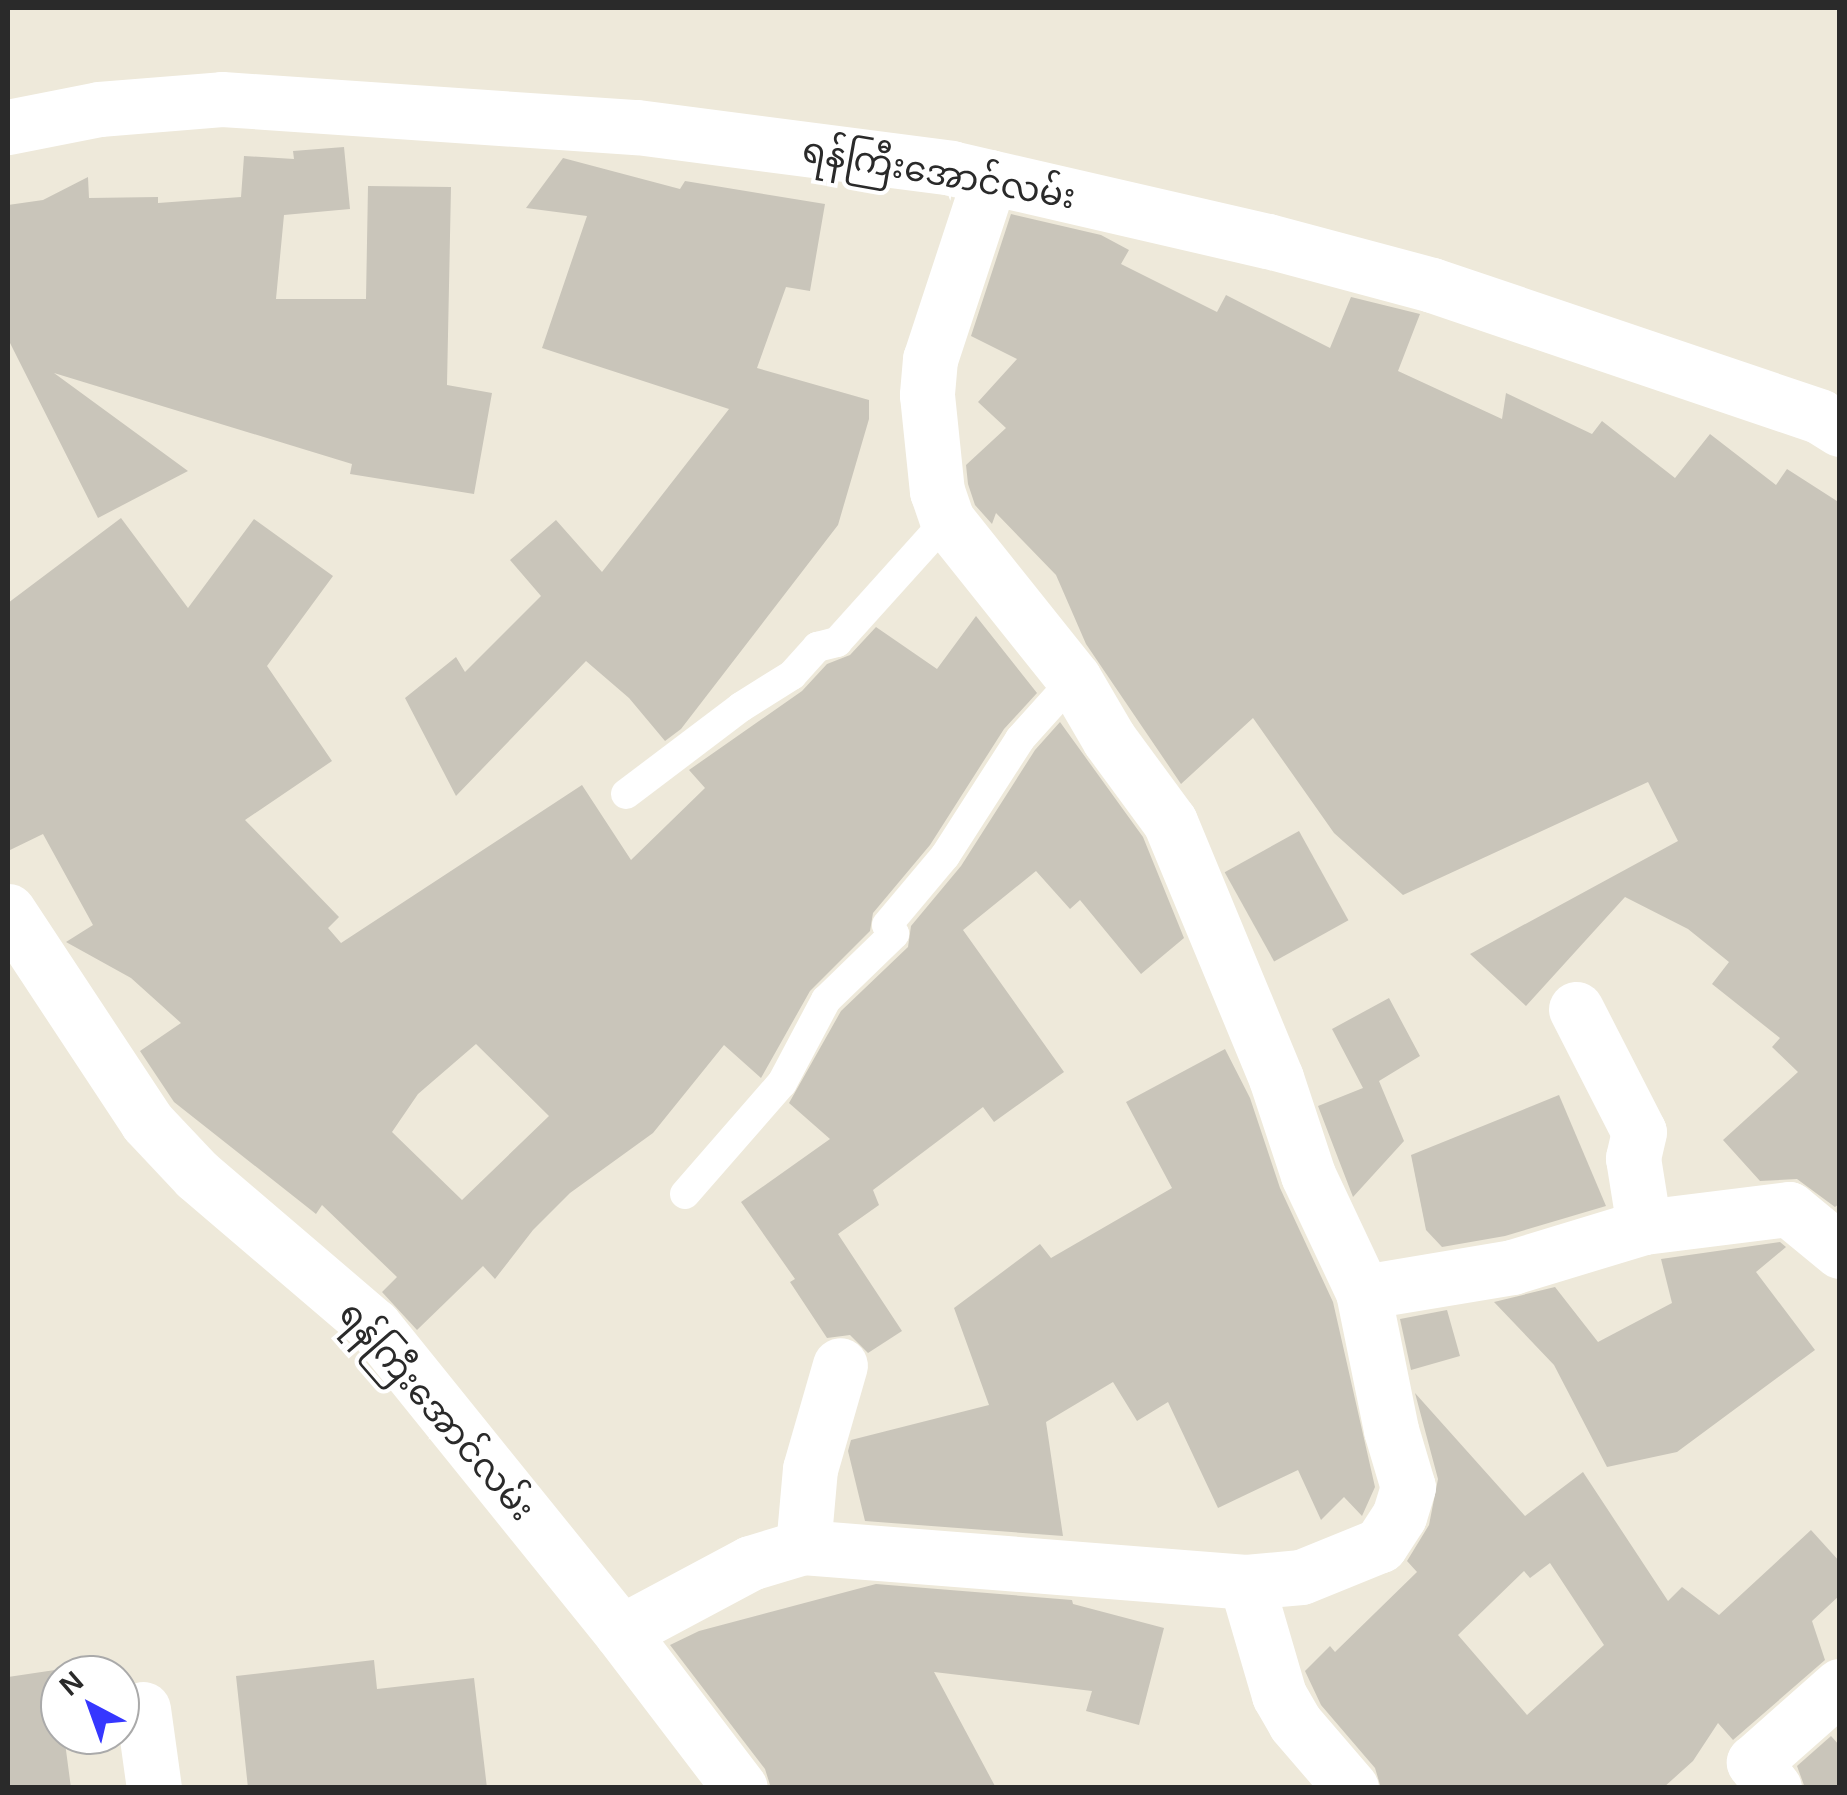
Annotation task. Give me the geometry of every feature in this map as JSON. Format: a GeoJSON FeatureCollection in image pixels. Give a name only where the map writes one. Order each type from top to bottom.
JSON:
{"type":"FeatureCollection","features":[{"type":"Feature","properties":{"kind":"street","name":"ရန်ကြီးအောင်လမ်း"},"geometry":{"type":"LineString","coordinates":[[8,127],[98,109],[222,99],[636,126],[950,168],[1268,241],[1432,284],[1819,416],[1840,429]]}},
{"type":"Feature","properties":{"kind":"street"},"geometry":{"type":"LineString","coordinates":[[621,1632],[750,1563],[803,1548],[1246,1582],[1301,1577],[1380,1545],[1399,1516],[1408,1487],[1391,1430],[1363,1292],[1308,1175],[1276,1078],[1170,822],[1109,738],[1074,679],[947,520],[937,492],[926,395],[930,359],[990,177]]}},
{"type":"Feature","properties":{"kind":"street","name":"ရန်ကြီးအောင်လမ်း"},"geometry":{"type":"LineString","coordinates":[[8,911],[147,1122],[197,1174],[374,1326],[621,1632],[740,1788]]}},
{"type":"Feature","properties":{"kind":"street"},"geometry":{"type":"LineString","coordinates":[[1576,1009],[1639,1132],[1633,1158],[1644,1228]]}},
{"type":"Feature","properties":{"kind":"street"},"geometry":{"type":"LineString","coordinates":[[1363,1292],[1512,1267],[1644,1228],[1789,1208],[1840,1251]]}},
{"type":"Feature","properties":{"kind":"street"},"geometry":{"type":"LineString","coordinates":[[803,1548],[810,1469],[840,1364]]}},
{"type":"Feature","properties":{"kind":"street"},"geometry":{"type":"LineString","coordinates":[[1246,1582],[1279,1695],[1295,1723],[1351,1788]]}},
{"type":"Feature","properties":{"kind":"street"},"geometry":{"type":"LineString","coordinates":[[1774,1788],[1754,1762],[1840,1686]]}},
{"type":"Feature","properties":{"kind":"street"},"geometry":{"type":"LineString","coordinates":[[143,1709],[154,1788]]}},
{"type":"Feature","properties":{"kind":"lane"},"geometry":{"type":"LineString","coordinates":[[626,794],[741,707],[792,675],[817,647],[837,642],[947,520]]}},
{"type":"Feature","properties":{"kind":"lane"},"geometry":{"type":"LineString","coordinates":[[685,1194],[782,1083],[826,1000],[894,934],[887,926],[945,856],[1020,738],[1074,679]]}},
{"type":"Feature","properties":{"kind":"building"},"geometry":{"type":"Polygon","coordinates":[[[344,147],[350,209],[284,215],[276,299],[366,299],[368,186],[451,187],[447,385],[492,393],[474,494],[350,474],[352,464],[54,373],[188,471],[98,518],[8,339],[8,205],[43,200],[88,177],[89,198],[158,197],[158,203],[241,197],[244,156],[294,159],[293,151],[344,147]]]}},
{"type":"Feature","properties":{"kind":"building"},"geometry":{"type":"Polygon","coordinates":[[[563,158],[680,189],[685,181],[825,204],[810,291],[786,287],[757,368],[869,400],[869,419],[838,525],[681,729],[665,741],[629,698],[586,661],[456,796],[405,698],[456,657],[465,672],[541,596],[510,560],[556,520],[602,572],[729,409],[542,348],[587,216],[526,208],[563,158]]]}},
{"type":"Feature","properties":{"kind":"building"},"geometry":{"type":"Polygon","coordinates":[[[1011,214],[1101,235],[1129,250],[1121,264],[1217,312],[1226,295],[1330,348],[1351,297],[1420,314],[1398,371],[1502,419],[1506,393],[1592,434],[1602,421],[1675,478],[1710,434],[1776,485],[1787,469],[1840,503],[1840,1203],[1835,1207],[1797,1179],[1760,1181],[1723,1140],[1798,1072],[1772,1047],[1780,1038],[1712,984],[1729,962],[1688,929],[1625,897],[1526,1006],[1470,954],[1678,841],[1648,782],[1403,895],[1334,833],[1253,718],[1181,784],[1086,644],[1056,575],[996,513],[992,524],[975,505],[968,484],[966,465],[1006,428],[978,402],[1017,359],[971,336],[1011,214]]]}},
{"type":"Feature","properties":{"kind":"building"},"geometry":{"type":"Polygon","coordinates":[[[121,518],[188,608],[254,519],[333,576],[267,666],[332,761],[245,820],[339,917],[328,928],[341,943],[582,785],[631,860],[705,788],[689,770],[802,691],[827,664],[850,655],[876,627],[937,669],[976,616],[1037,693],[1004,729],[930,845],[873,913],[870,931],[810,991],[761,1078],[724,1045],[653,1133],[570,1193],[533,1230],[495,1279],[483,1266],[417,1330],[382,1292],[397,1277],[322,1205],[316,1214],[174,1102],[140,1051],[181,1023],[131,978],[66,942],[93,925],[43,834],[8,851],[8,603],[121,518]],[[476,1044],[418,1094],[392,1132],[462,1200],[549,1116],[476,1044]]]}},
{"type":"Feature","properties":{"kind":"building"},"geometry":{"type":"Polygon","coordinates":[[[1060,722],[1143,837],[1184,938],[1141,974],[1080,900],[1070,909],[1036,871],[963,930],[1064,1072],[994,1122],[983,1107],[873,1190],[879,1205],[838,1234],[902,1331],[868,1353],[850,1335],[827,1338],[790,1282],[795,1279],[741,1202],[830,1139],[789,1103],[841,1011],[908,947],[911,926],[961,866],[1035,750],[1060,722]]]}},
{"type":"Feature","properties":{"kind":"building"},"geometry":{"type":"Polygon","coordinates":[[[1299,831],[1348,920],[1274,961],[1225,872],[1299,831]]]}},
{"type":"Feature","properties":{"kind":"building"},"geometry":{"type":"Polygon","coordinates":[[[1389,998],[1420,1056],[1379,1081],[1404,1141],[1353,1197],[1318,1106],[1363,1088],[1332,1029],[1389,998]]]}},
{"type":"Feature","properties":{"kind":"building"},"geometry":{"type":"Polygon","coordinates":[[[1225,1049],[1250,1098],[1280,1188],[1333,1302],[1375,1487],[1362,1516],[1344,1497],[1321,1520],[1298,1470],[1218,1508],[1168,1402],[1137,1421],[1113,1382],[1046,1422],[1063,1536],[865,1521],[848,1451],[851,1440],[989,1405],[954,1308],[1040,1244],[1051,1258],[1172,1188],[1126,1102],[1225,1049]]]}},
{"type":"Feature","properties":{"kind":"building"},"geometry":{"type":"Polygon","coordinates":[[[1559,1095],[1606,1206],[1505,1236],[1442,1247],[1426,1230],[1411,1155],[1559,1095]]]}},
{"type":"Feature","properties":{"kind":"building"},"geometry":{"type":"Polygon","coordinates":[[[1780,1242],[1786,1247],[1756,1272],[1815,1350],[1677,1452],[1607,1467],[1554,1365],[1494,1302],[1555,1287],[1598,1342],[1672,1303],[1661,1259],[1780,1242]]]}},
{"type":"Feature","properties":{"kind":"building"},"geometry":{"type":"Polygon","coordinates":[[[1447,1310],[1460,1356],[1411,1370],[1400,1319],[1447,1310]]]}},
{"type":"Feature","properties":{"kind":"building"},"geometry":{"type":"Polygon","coordinates":[[[1415,1393],[1525,1516],[1583,1472],[1668,1601],[1682,1587],[1719,1615],[1811,1530],[1840,1562],[1840,1595],[1812,1621],[1825,1660],[1733,1740],[1718,1723],[1693,1761],[1663,1788],[1381,1788],[1375,1768],[1321,1705],[1305,1671],[1330,1646],[1335,1652],[1417,1572],[1407,1561],[1429,1525],[1438,1479],[1415,1393]],[[1550,1563],[1530,1578],[1524,1571],[1458,1635],[1527,1715],[1604,1645],[1550,1563]]]}},
{"type":"Feature","properties":{"kind":"building"},"geometry":{"type":"Polygon","coordinates":[[[876,1584],[1072,1600],[1073,1604],[1164,1628],[1139,1725],[1086,1711],[1092,1691],[934,1672],[996,1788],[771,1788],[765,1769],[670,1645],[699,1631],[876,1584]]]}},
{"type":"Feature","properties":{"kind":"building"},"geometry":{"type":"Polygon","coordinates":[[[374,1660],[377,1689],[474,1678],[487,1788],[248,1788],[236,1676],[374,1660]]]}},
{"type":"Feature","properties":{"kind":"building"},"geometry":{"type":"Polygon","coordinates":[[[40,1672],[40,1755],[67,1755],[71,1788],[8,1788],[8,1677],[40,1672]]]}},
{"type":"Feature","properties":{"kind":"building"},"geometry":{"type":"Polygon","coordinates":[[[1831,1736],[1840,1746],[1840,1788],[1805,1788],[1797,1766],[1831,1736]]]}}]}
